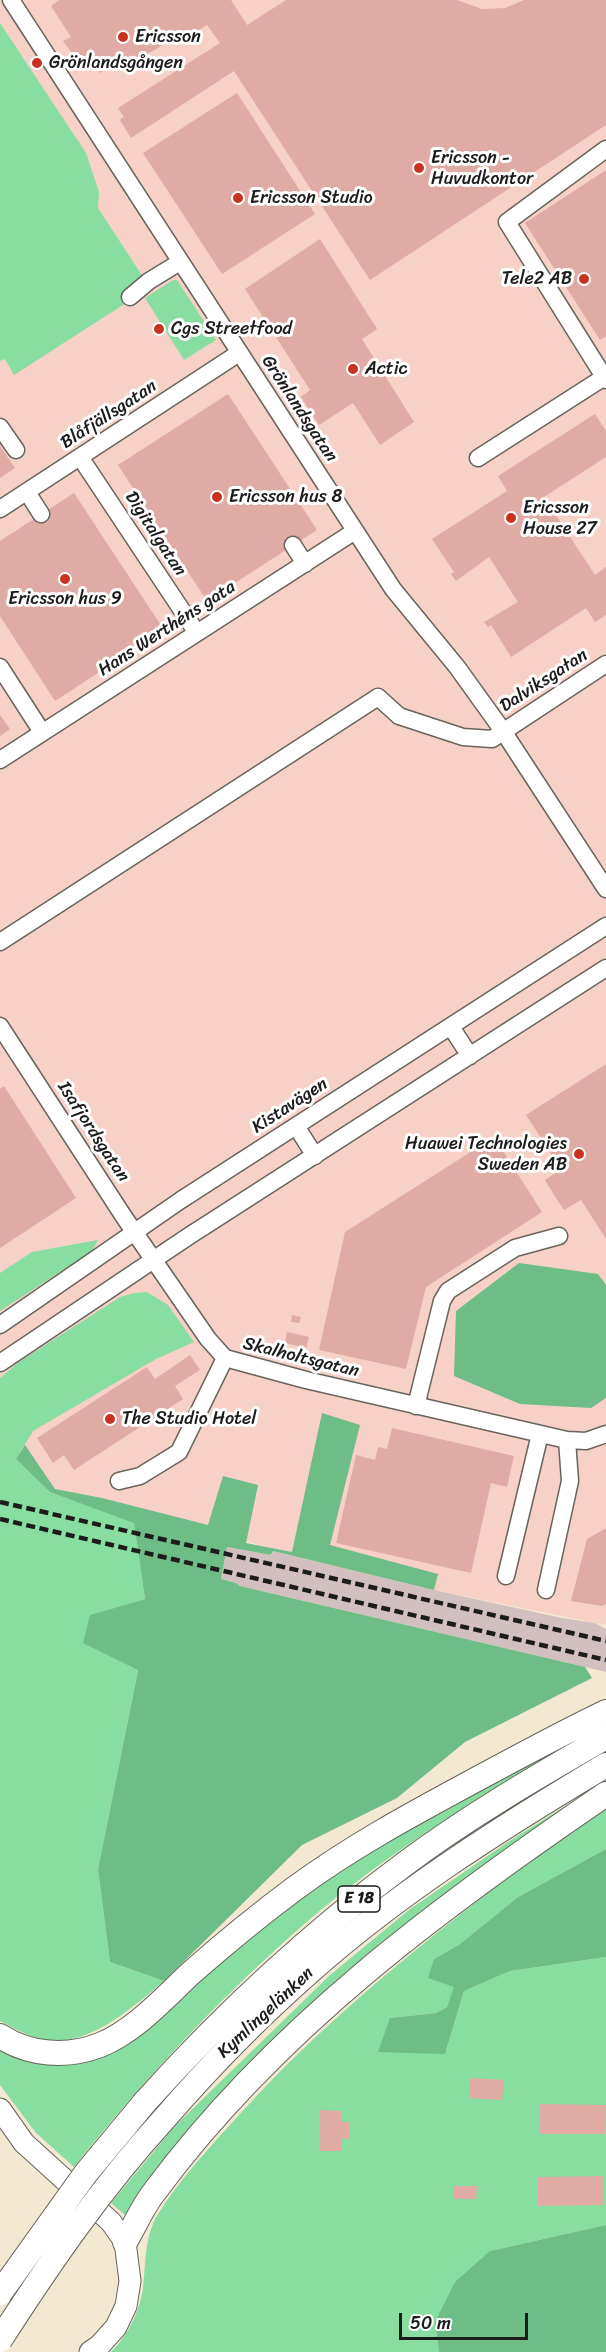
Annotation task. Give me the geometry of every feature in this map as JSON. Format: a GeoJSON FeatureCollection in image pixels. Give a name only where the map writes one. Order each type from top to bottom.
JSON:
{"type":"FeatureCollection","features":[{"type":"Feature","properties":{"kind":"highway"},"geometry":{"type":"LineString","coordinates":[[0,2036],[27,2049],[52,2054],[100,2045],[142,2017],[241,1929],[298,1887],[391,1825],[606,1712]]}},
{"type":"Feature","properties":{"kind":"highway","name":"Kymlingelänken"},"geometry":{"type":"LineString","coordinates":[[0,2293],[86,2173],[188,2054],[246,1996],[346,1909],[407,1862],[538,1776],[606,1737]]}},
{"type":"Feature","properties":{"kind":"highway","name":"Kymlingelänken"},"geometry":{"type":"LineString","coordinates":[[0,2340],[73,2232],[134,2154],[208,2068],[308,1972],[420,1884],[481,1842],[606,1765]]}},
{"type":"Feature","properties":{"kind":"highway"},"geometry":{"type":"LineString","coordinates":[[125,2242],[161,2183],[205,2129],[281,2048],[363,1974],[457,1899],[606,1794]]}},
{"type":"Feature","properties":{"kind":"main road"},"geometry":{"type":"LineString","coordinates":[[0,2109],[24,2143],[111,2222],[125,2242],[130,2281],[126,2306],[116,2327],[100,2345],[90,2352]]}},
{"type":"Feature","properties":{"kind":"street","name":"Grönlandsgatan"},"geometry":{"type":"LineString","coordinates":[[11,0],[393,589],[457,667],[606,889]]}},
{"type":"Feature","properties":{"kind":"street"},"geometry":{"type":"LineString","coordinates":[[478,458],[606,378],[507,222],[606,148]]}},
{"type":"Feature","properties":{"kind":"street"},"geometry":{"type":"LineString","coordinates":[[130,297],[149,281],[180,262]]}},
{"type":"Feature","properties":{"kind":"street","name":"Blåfjällsgatan"},"geometry":{"type":"LineString","coordinates":[[0,509],[239,353]]}},
{"type":"Feature","properties":{"kind":"street"},"geometry":{"type":"LineString","coordinates":[[0,427],[16,450]]}},
{"type":"Feature","properties":{"kind":"street","name":"Digitalgatan"},"geometry":{"type":"LineString","coordinates":[[80,457],[197,633]]}},
{"type":"Feature","properties":{"kind":"street"},"geometry":{"type":"LineString","coordinates":[[27,492],[41,514]]}},
{"type":"Feature","properties":{"kind":"street","name":"Hans Werthéns gata"},"geometry":{"type":"LineString","coordinates":[[0,760],[355,531]]}},
{"type":"Feature","properties":{"kind":"street"},"geometry":{"type":"LineString","coordinates":[[293,545],[305,564]]}},
{"type":"Feature","properties":{"kind":"street","name":"Dalviksgatan"},"geometry":{"type":"LineString","coordinates":[[0,942],[378,697],[399,716],[463,737],[492,739],[606,664]]}},
{"type":"Feature","properties":{"kind":"street"},"geometry":{"type":"LineString","coordinates":[[0,667],[42,732]]}},
{"type":"Feature","properties":{"kind":"street","name":"Kistavägen"},"geometry":{"type":"LineString","coordinates":[[0,1325],[135,1232],[606,926]]}},
{"type":"Feature","properties":{"kind":"street"},"geometry":{"type":"LineString","coordinates":[[0,1363],[606,968]]}},
{"type":"Feature","properties":{"kind":"street","name":"Isafjordsgatan"},"geometry":{"type":"LineString","coordinates":[[0,1026],[5,1044],[155,1260]]}},
{"type":"Feature","properties":{"kind":"street"},"geometry":{"type":"LineString","coordinates":[[451,1027],[470,1056]]}},
{"type":"Feature","properties":{"kind":"street"},"geometry":{"type":"LineString","coordinates":[[296,1126],[315,1156]]}},
{"type":"Feature","properties":{"kind":"street"},"geometry":{"type":"LineString","coordinates":[[416,1406],[441,1301],[448,1291],[515,1248],[559,1236]]}},
{"type":"Feature","properties":{"kind":"street","name":"Skalholtsgatan"},"geometry":{"type":"LineString","coordinates":[[155,1260],[208,1339],[225,1358],[267,1371],[567,1440],[586,1441],[606,1434]]}},
{"type":"Feature","properties":{"kind":"street"},"geometry":{"type":"LineString","coordinates":[[119,1481],[140,1476],[179,1452],[225,1358]]}},
{"type":"Feature","properties":{"kind":"street"},"geometry":{"type":"LineString","coordinates":[[506,1575],[540,1434]]}},
{"type":"Feature","properties":{"kind":"street"},"geometry":{"type":"LineString","coordinates":[[546,1590],[570,1481],[567,1440]]}},
{"type":"Feature","properties":{"kind":"shaded area"},"geometry":{"type":"Polygon","coordinates":[[[0,0],[606,0],[606,1625],[434,1590],[0,1478],[0,0]]]}},
{"type":"Feature","properties":{"kind":"shaded area"},"geometry":{"type":"Polygon","coordinates":[[[227,1547],[272,1555],[273,1551],[434,1590],[595,1623],[606,1629],[606,1672],[240,1586],[221,1579],[227,1547]]]}},
{"type":"Feature","properties":{"kind":"green space"},"geometry":{"type":"Polygon","coordinates":[[[0,23],[86,153],[99,192],[98,208],[145,280],[121,294],[126,303],[14,375],[5,359],[0,361],[0,23]]]}},
{"type":"Feature","properties":{"kind":"green space"},"geometry":{"type":"Polygon","coordinates":[[[173,280],[177,280],[216,340],[184,360],[145,298],[173,280]]]}},
{"type":"Feature","properties":{"kind":"green space"},"geometry":{"type":"Polygon","coordinates":[[[98,1240],[92,1251],[0,1311],[0,1273],[32,1252],[98,1240]]]}},
{"type":"Feature","properties":{"kind":"green space"},"geometry":{"type":"Polygon","coordinates":[[[519,1263],[598,1274],[606,1285],[606,1398],[591,1408],[520,1404],[454,1376],[456,1311],[519,1263]]]}},
{"type":"Feature","properties":{"kind":"green space"},"geometry":{"type":"Polygon","coordinates":[[[147,1292],[168,1305],[194,1342],[156,1359],[33,1431],[16,1459],[50,1492],[134,1522],[145,1599],[91,1615],[138,1669],[98,1869],[110,1962],[164,1981],[139,2002],[95,2031],[80,2037],[47,2040],[29,2035],[0,2021],[0,1378],[19,1362],[120,1297],[147,1292]]]}},
{"type":"Feature","properties":{"kind":"green space"},"geometry":{"type":"Polygon","coordinates":[[[322,1413],[360,1425],[330,1545],[438,1574],[434,1590],[273,1551],[271,1555],[227,1547],[221,1579],[240,1586],[585,1667],[592,1678],[465,1742],[397,1798],[302,1845],[164,1981],[110,1962],[98,1869],[138,1670],[83,1643],[90,1615],[145,1599],[134,1523],[50,1492],[16,1459],[25,1445],[55,1489],[102,1498],[208,1525],[223,1476],[258,1485],[246,1543],[292,1552],[322,1413]]]}},
{"type":"Feature","properties":{"kind":"green space"},"geometry":{"type":"Polygon","coordinates":[[[558,1746],[561,1749],[400,1851],[309,1920],[246,1977],[186,2038],[74,2167],[36,2133],[0,2085],[0,2049],[48,2062],[192,1986],[310,1888],[396,1833],[558,1746]]]}},
{"type":"Feature","properties":{"kind":"green space"},"geometry":{"type":"Polygon","coordinates":[[[594,1788],[489,1865],[170,2157],[125,2215],[111,2203],[174,2127],[329,1976],[410,1909],[508,1842],[594,1788]]]}},
{"type":"Feature","properties":{"kind":"green space"},"geometry":{"type":"Polygon","coordinates":[[[606,1809],[606,1849],[518,1897],[460,1944],[434,1959],[455,1987],[447,2007],[436,2013],[390,2018],[445,2054],[464,1991],[510,1971],[606,1957],[606,2225],[490,2251],[435,2322],[439,2351],[606,2352],[111,2352],[128,2331],[139,2307],[148,2241],[153,2223],[206,2151],[309,2043],[385,1975],[499,1884],[606,1809]]]}},
{"type":"Feature","properties":{"kind":"green space"},"geometry":{"type":"Polygon","coordinates":[[[606,1849],[606,1957],[510,1971],[464,1991],[445,2054],[378,2052],[390,2018],[436,2013],[447,2007],[454,1987],[428,1978],[434,1959],[460,1944],[518,1897],[606,1849]]]}},
{"type":"Feature","properties":{"kind":"green space"},"geometry":{"type":"Polygon","coordinates":[[[606,2225],[606,2352],[439,2352],[435,2322],[455,2282],[490,2251],[606,2225]]]}},
{"type":"Feature","properties":{"kind":"building","name":"Ericsson - Huvudkontor"},"geometry":{"type":"Polygon","coordinates":[[[59,0],[231,0],[247,25],[286,0],[457,0],[482,9],[505,8],[524,0],[606,0],[606,125],[370,280],[234,71],[131,138],[120,120],[124,117],[118,108],[220,43],[207,25],[187,38],[184,33],[135,61],[131,55],[100,73],[89,56],[84,59],[81,55],[76,59],[63,41],[71,37],[51,6],[59,0]]]}},
{"type":"Feature","properties":{"kind":"building","name":"Ericsson Studio"},"geometry":{"type":"Polygon","coordinates":[[[237,93],[315,214],[222,274],[143,153],[237,93]]]}},
{"type":"Feature","properties":{"kind":"building","name":"Tele2 AB"},"geometry":{"type":"Polygon","coordinates":[[[606,170],[606,336],[600,340],[525,223],[606,170]]]}},
{"type":"Feature","properties":{"kind":"building"},"geometry":{"type":"Polygon","coordinates":[[[320,239],[377,329],[362,339],[414,422],[380,445],[353,403],[319,425],[301,397],[310,390],[245,289],[320,239]]]}},
{"type":"Feature","properties":{"kind":"building","name":"Ericsson hus 8"},"geometry":{"type":"Polygon","coordinates":[[[228,394],[317,530],[207,601],[118,465],[228,394]]]}},
{"type":"Feature","properties":{"kind":"building","name":"Ericsson House 27"},"geometry":{"type":"Polygon","coordinates":[[[595,414],[606,431],[606,457],[544,497],[595,575],[606,567],[606,615],[595,622],[586,608],[511,657],[491,625],[488,627],[484,622],[518,602],[489,557],[456,581],[451,574],[454,572],[432,539],[507,491],[498,476],[595,414]]]}},
{"type":"Feature","properties":{"kind":"building"},"geometry":{"type":"Polygon","coordinates":[[[0,446],[15,468],[0,478],[0,446]]]}},
{"type":"Feature","properties":{"kind":"building","name":"Ericsson hus 9"},"geometry":{"type":"Polygon","coordinates":[[[74,493],[164,630],[55,701],[0,616],[0,541],[74,493]]]}},
{"type":"Feature","properties":{"kind":"building"},"geometry":{"type":"Polygon","coordinates":[[[0,715],[10,729],[0,736],[0,715]]]}},
{"type":"Feature","properties":{"kind":"building","name":"Huawei Technologies Sweden AB"},"geometry":{"type":"Polygon","coordinates":[[[606,1064],[606,1239],[581,1200],[564,1210],[554,1195],[545,1180],[561,1169],[526,1115],[606,1064]]]}},
{"type":"Feature","properties":{"kind":"building"},"geometry":{"type":"Polygon","coordinates":[[[4,1086],[76,1198],[0,1248],[0,1089],[4,1086]]]}},
{"type":"Feature","properties":{"kind":"building"},"geometry":{"type":"Polygon","coordinates":[[[494,1137],[542,1212],[426,1287],[406,1369],[319,1350],[345,1232],[494,1137]]]}},
{"type":"Feature","properties":{"kind":"building"},"geometry":{"type":"Polygon","coordinates":[[[292,1315],[301,1317],[299,1323],[291,1322],[292,1315]]]}},
{"type":"Feature","properties":{"kind":"building"},"geometry":{"type":"Polygon","coordinates":[[[287,1332],[309,1337],[306,1348],[285,1343],[287,1332]]]}},
{"type":"Feature","properties":{"kind":"building","name":"The Studio Hotel"},"geometry":{"type":"Polygon","coordinates":[[[190,1355],[200,1370],[175,1386],[183,1399],[74,1470],[64,1455],[53,1463],[37,1438],[147,1367],[155,1379],[190,1355]]]}},
{"type":"Feature","properties":{"kind":"building"},"geometry":{"type":"Polygon","coordinates":[[[392,1428],[514,1456],[507,1487],[491,1483],[471,1573],[336,1543],[356,1455],[375,1460],[378,1447],[387,1449],[392,1428]]]}},
{"type":"Feature","properties":{"kind":"building"},"geometry":{"type":"Polygon","coordinates":[[[606,1528],[606,1604],[602,1606],[571,1601],[587,1539],[606,1528]]]}},
{"type":"Feature","properties":{"kind":"building"},"geometry":{"type":"Polygon","coordinates":[[[470,2078],[504,2080],[502,2100],[469,2098],[470,2078]]]}},
{"type":"Feature","properties":{"kind":"building"},"geometry":{"type":"Polygon","coordinates":[[[540,2104],[606,2105],[605,2134],[540,2134],[540,2104]]]}},
{"type":"Feature","properties":{"kind":"building"},"geometry":{"type":"Polygon","coordinates":[[[320,2110],[341,2111],[341,2122],[349,2122],[349,2139],[342,2139],[342,2151],[319,2151],[320,2110]]]}},
{"type":"Feature","properties":{"kind":"building"},"geometry":{"type":"Polygon","coordinates":[[[604,2176],[604,2205],[538,2206],[538,2177],[604,2176]]]}},
{"type":"Feature","properties":{"kind":"building"},"geometry":{"type":"Polygon","coordinates":[[[453,2186],[477,2186],[476,2199],[453,2199],[453,2186]]]}},
{"type":"Feature","properties":{"kind":"railway"},"geometry":{"type":"LineString","coordinates":[[0,1502],[606,1641]]}},
{"type":"Feature","properties":{"kind":"railway"},"geometry":{"type":"LineString","coordinates":[[0,1519],[606,1660]]}},
{"type":"Feature","properties":{"kind":"place","name":"Ericsson"},"geometry":{"type":"Point","coordinates":[123,37]}},
{"type":"Feature","properties":{"kind":"place","name":"Grönlandsgången"},"geometry":{"type":"Point","coordinates":[37,63]}},
{"type":"Feature","properties":{"kind":"place","name":"Ericsson - Huvudkontor"},"geometry":{"type":"Point","coordinates":[419,168]}},
{"type":"Feature","properties":{"kind":"place","name":"Ericsson Studio"},"geometry":{"type":"Point","coordinates":[238,198]}},
{"type":"Feature","properties":{"kind":"place","name":"Tele2 AB"},"geometry":{"type":"Point","coordinates":[584,279]}},
{"type":"Feature","properties":{"kind":"place","name":"Cgs Streetfood"},"geometry":{"type":"Point","coordinates":[159,329]}},
{"type":"Feature","properties":{"kind":"place","name":"Actic"},"geometry":{"type":"Point","coordinates":[353,369]}},
{"type":"Feature","properties":{"kind":"place","name":"Ericsson hus 8"},"geometry":{"type":"Point","coordinates":[217,497]}},
{"type":"Feature","properties":{"kind":"place","name":"Ericsson House 27"},"geometry":{"type":"Point","coordinates":[511,518]}},
{"type":"Feature","properties":{"kind":"place","name":"Ericsson hus 9"},"geometry":{"type":"Point","coordinates":[65,579]}},
{"type":"Feature","properties":{"kind":"place","name":"Huawei Technologies Sweden AB"},"geometry":{"type":"Point","coordinates":[579,1154]}},
{"type":"Feature","properties":{"kind":"place","name":"The Studio Hotel"},"geometry":{"type":"Point","coordinates":[110,1419]}}]}
